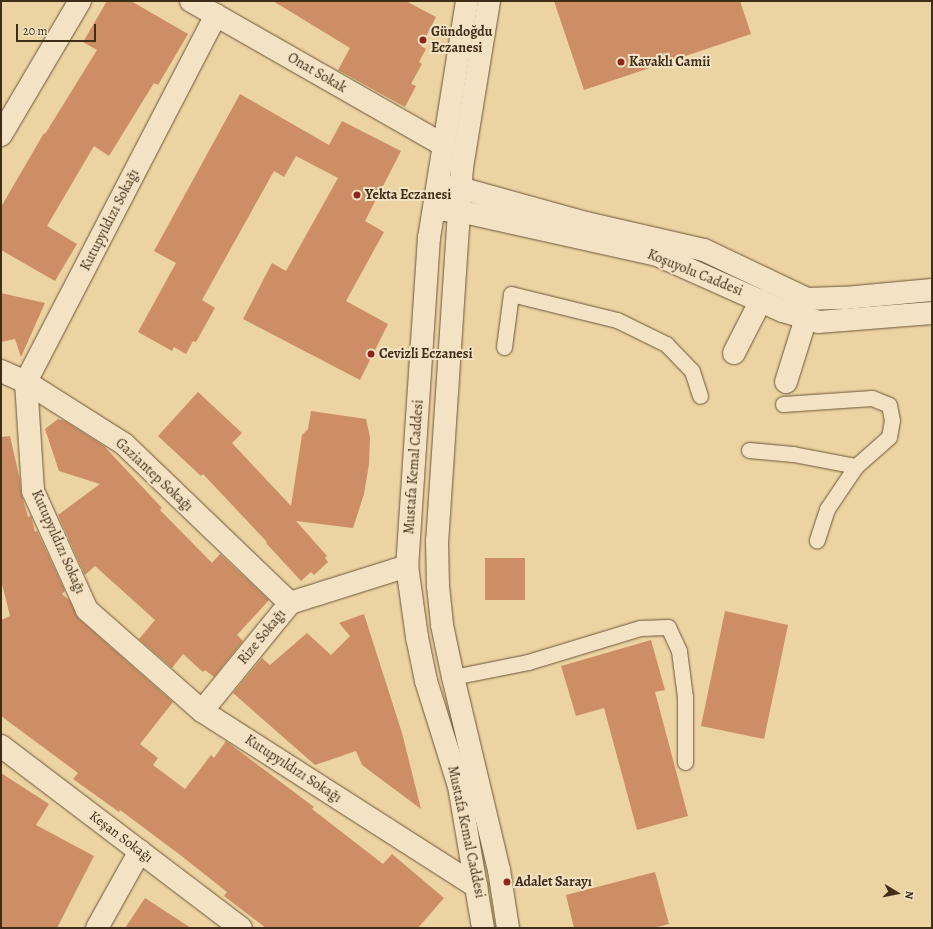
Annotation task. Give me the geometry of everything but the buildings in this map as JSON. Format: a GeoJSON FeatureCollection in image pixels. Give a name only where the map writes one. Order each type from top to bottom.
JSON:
{"type":"FeatureCollection","features":[{"type":"Feature","properties":{"kind":"street"},"geometry":{"type":"LineString","coordinates":[[1,135],[80,1]]}},
{"type":"Feature","properties":{"kind":"street","name":"Onat Sokak"},"geometry":{"type":"LineString","coordinates":[[191,1],[443,146]]}},
{"type":"Feature","properties":{"kind":"street","name":"Mustafa Kemal Caddesi"},"geometry":{"type":"LineString","coordinates":[[467,1],[429,237],[407,566],[413,613],[426,680],[459,786],[478,887],[483,928]]}},
{"type":"Feature","properties":{"kind":"street","name":"Mustafa Kemal Caddesi"},"geometry":{"type":"LineString","coordinates":[[489,1],[466,134],[460,188],[437,540],[438,586],[442,625],[499,870],[508,928]]}},
{"type":"Feature","properties":{"kind":"street","name":"Kutupyıldızı Sokağı"},"geometry":{"type":"LineString","coordinates":[[216,15],[26,382],[33,491],[88,610],[202,710],[478,887]]}},
{"type":"Feature","properties":{"kind":"street","name":"Koşuyolu Caddesi"},"geometry":{"type":"LineString","coordinates":[[437,186],[460,188],[586,223],[704,250],[807,299],[845,298],[932,290]]}},
{"type":"Feature","properties":{"kind":"street","name":"Koşuyolu Caddesi"},"geometry":{"type":"LineString","coordinates":[[434,209],[459,211],[657,255],[783,311],[818,322],[932,313]]}},
{"type":"Feature","properties":{"kind":"street"},"geometry":{"type":"LineString","coordinates":[[734,353],[761,300]]}},
{"type":"Feature","properties":{"kind":"street"},"geometry":{"type":"LineString","coordinates":[[786,382],[806,318]]}},
{"type":"Feature","properties":{"kind":"street","name":"Gaziantep Sokağı"},"geometry":{"type":"LineString","coordinates":[[1,371],[26,382],[124,444],[290,603]]}},
{"type":"Feature","properties":{"kind":"street","name":"Rize Sokağı"},"geometry":{"type":"LineString","coordinates":[[202,710],[290,603],[407,566]]}},
{"type":"Feature","properties":{"kind":"street","name":"Keşan Sokağı"},"geometry":{"type":"LineString","coordinates":[[1,746],[241,928]]}},
{"type":"Feature","properties":{"kind":"street"},"geometry":{"type":"LineString","coordinates":[[97,928],[140,851]]}},
{"type":"Feature","properties":{"kind":"lane"},"geometry":{"type":"LineString","coordinates":[[504,347],[512,294],[617,320],[666,344],[692,371],[700,396]]}},
{"type":"Feature","properties":{"kind":"lane"},"geometry":{"type":"LineString","coordinates":[[783,404],[872,398],[888,405],[892,420],[889,437],[856,466],[827,509],[818,540]]}},
{"type":"Feature","properties":{"kind":"lane"},"geometry":{"type":"LineString","coordinates":[[749,450],[793,454],[856,466]]}},
{"type":"Feature","properties":{"kind":"lane"},"geometry":{"type":"LineString","coordinates":[[453,677],[528,662],[640,628],[668,627],[679,652],[684,697],[685,762]]}},
{"type":"Feature","properties":{"kind":"place","name":"Gündoğdu Eczanesi"},"geometry":{"type":"Point","coordinates":[423,40]}},
{"type":"Feature","properties":{"kind":"place","name":"Kavaklı Camii"},"geometry":{"type":"Point","coordinates":[621,62]}},
{"type":"Feature","properties":{"kind":"place","name":"Yekta Eczanesi"},"geometry":{"type":"Point","coordinates":[357,195]}},
{"type":"Feature","properties":{"kind":"place","name":"Cevizli Eczanesi"},"geometry":{"type":"Point","coordinates":[371,354]}},
{"type":"Feature","properties":{"kind":"place","name":"Adalet Sarayı"},"geometry":{"type":"Point","coordinates":[507,882]}}]}
